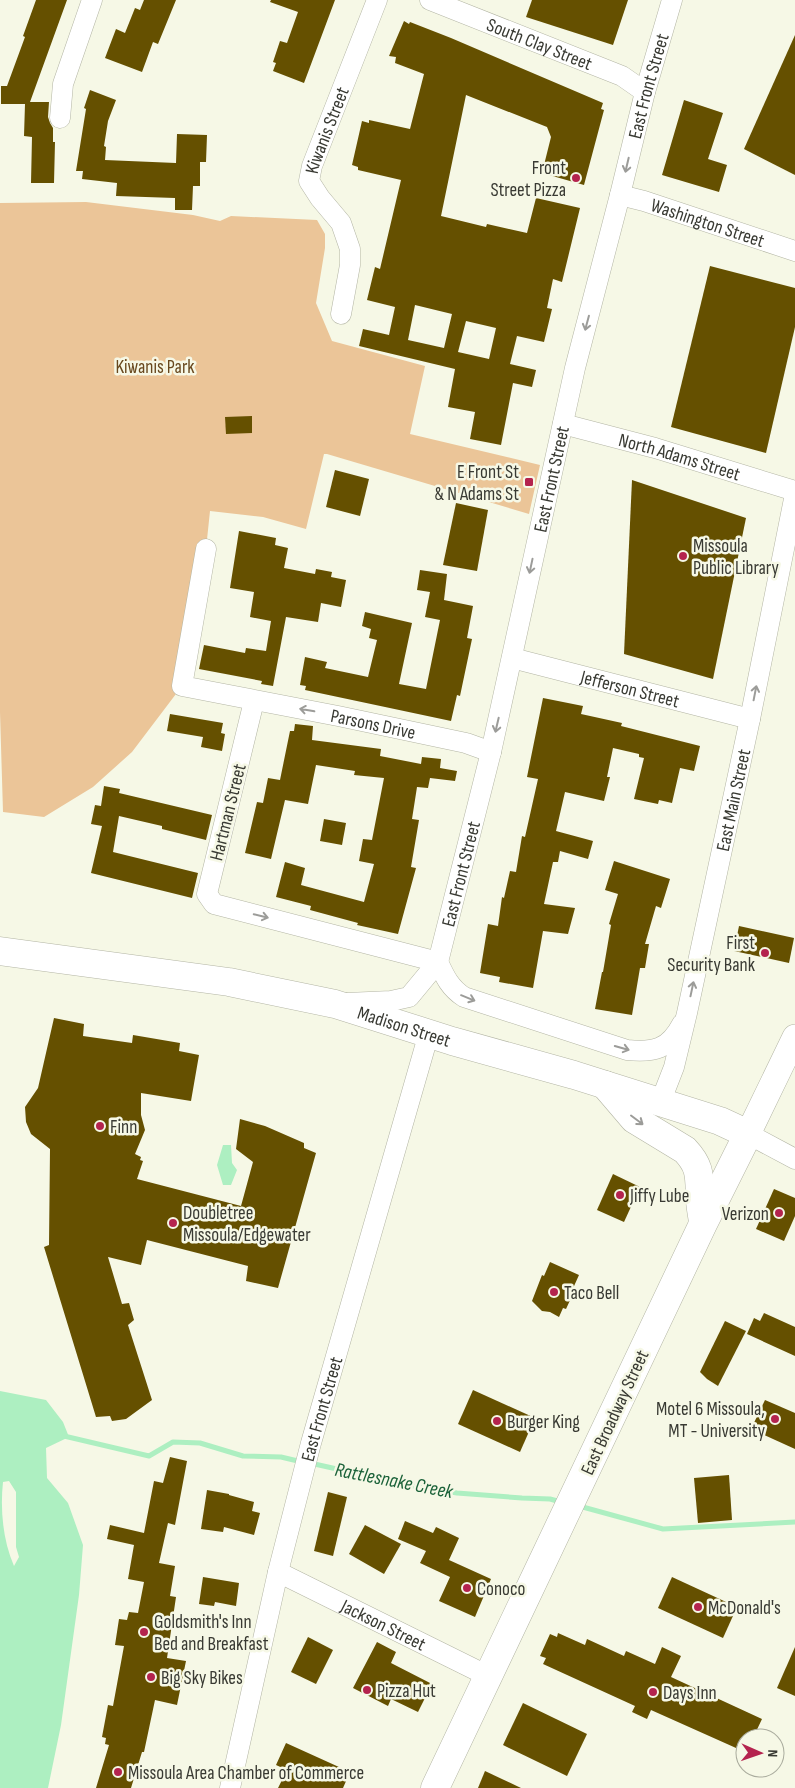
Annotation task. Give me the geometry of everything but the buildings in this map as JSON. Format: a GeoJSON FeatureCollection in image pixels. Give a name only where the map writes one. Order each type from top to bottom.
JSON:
{"type":"FeatureCollection","features":[{"type":"Feature","properties":{"kind":"highway","name":"Madison Street"},"geometry":{"type":"LineString","coordinates":[[0,951],[229,982],[335,1004],[604,1084],[720,1121],[748,1134]]}},
{"type":"Feature","properties":{"kind":"highway"},"geometry":{"type":"LineString","coordinates":[[604,1084],[634,1119],[685,1150],[691,1156],[699,1172],[703,1224]]}},
{"type":"Feature","properties":{"kind":"highway","name":"East Broadway Street"},"geometry":{"type":"LineString","coordinates":[[435,1788],[703,1224],[748,1134]]}},
{"type":"Feature","properties":{"kind":"main road","name":"East Broadway Street"},"geometry":{"type":"LineString","coordinates":[[748,1134],[795,1037]]}},
{"type":"Feature","properties":{"kind":"street"},"geometry":{"type":"LineString","coordinates":[[60,118],[64,84],[92,0]]}},
{"type":"Feature","properties":{"kind":"street","name":"Kiwanis Street"},"geometry":{"type":"LineString","coordinates":[[341,314],[350,265],[350,249],[341,224],[309,181],[312,166],[377,0]]}},
{"type":"Feature","properties":{"kind":"street","name":"South Clay Street"},"geometry":{"type":"LineString","coordinates":[[430,0],[622,76],[645,92]]}},
{"type":"Feature","properties":{"kind":"street","name":"East Front Street"},"geometry":{"type":"LineString","coordinates":[[438,962],[491,752],[577,360],[645,92],[672,0]]}},
{"type":"Feature","properties":{"kind":"street","name":"Washington Street"},"geometry":{"type":"LineString","coordinates":[[620,195],[644,201],[795,252]]}},
{"type":"Feature","properties":{"kind":"street","name":"North Adams Street"},"geometry":{"type":"LineString","coordinates":[[563,424],[655,448],[795,493]]}},
{"type":"Feature","properties":{"kind":"street","name":"East Main Street"},"geometry":{"type":"LineString","coordinates":[[660,1103],[674,1066],[687,1013],[750,719],[795,493]]}},
{"type":"Feature","properties":{"kind":"street"},"geometry":{"type":"LineString","coordinates":[[206,549],[182,686],[254,701]]}},
{"type":"Feature","properties":{"kind":"street","name":"Jefferson Street"},"geometry":{"type":"LineString","coordinates":[[512,658],[750,719]]}},
{"type":"Feature","properties":{"kind":"street","name":"Parsons Drive"},"geometry":{"type":"LineString","coordinates":[[254,701],[448,739],[491,752]]}},
{"type":"Feature","properties":{"kind":"street","name":"Hartman Street"},"geometry":{"type":"LineString","coordinates":[[254,701],[207,894],[214,904],[438,962]]}},
{"type":"Feature","properties":{"kind":"street"},"geometry":{"type":"LineString","coordinates":[[335,1004],[391,1001],[409,997],[438,962],[447,982],[464,997],[627,1050],[649,1051],[661,1047],[676,1034],[687,1013]]}},
{"type":"Feature","properties":{"kind":"street","name":"East Front Street"},"geometry":{"type":"LineString","coordinates":[[230,1788],[278,1572],[311,1443],[429,1033]]}},
{"type":"Feature","properties":{"kind":"street","name":"Madison Street"},"geometry":{"type":"LineString","coordinates":[[748,1134],[795,1159]]}},
{"type":"Feature","properties":{"kind":"street","name":"Jackson Street"},"geometry":{"type":"LineString","coordinates":[[278,1572],[488,1676]]}},
{"type":"Feature","properties":{"kind":"green space","name":"Kiwanis Park"},"geometry":{"type":"Polygon","coordinates":[[[86,202],[193,215],[220,221],[231,216],[317,220],[325,234],[325,248],[316,303],[332,341],[425,366],[410,434],[540,465],[529,514],[327,454],[324,454],[306,529],[263,517],[210,511],[206,549],[182,686],[132,752],[93,787],[44,817],[3,812],[0,712],[0,203],[86,202]]]}},
{"type":"Feature","properties":{"kind":"shaded area"},"geometry":{"type":"Polygon","coordinates":[[[223,1145],[231,1145],[232,1163],[237,1170],[231,1185],[223,1185],[217,1165],[223,1145]]]}},
{"type":"Feature","properties":{"kind":"shaded area"},"geometry":{"type":"Polygon","coordinates":[[[0,1391],[46,1400],[63,1422],[69,1437],[46,1448],[47,1478],[68,1503],[83,1545],[79,1595],[61,1725],[48,1788],[0,1788],[0,1391]],[[9,1481],[3,1482],[3,1525],[7,1546],[14,1566],[19,1557],[16,1547],[16,1492],[9,1481]]]}},
{"type":"Feature","properties":{"kind":"waterway","name":"Rattlesnake Creek"},"geometry":{"type":"LineString","coordinates":[[64,1436],[149,1456],[173,1442],[200,1443],[243,1456],[281,1457],[302,1462]]}},
{"type":"Feature","properties":{"kind":"waterway","name":"Rattlesnake Creek"},"geometry":{"type":"LineString","coordinates":[[310,1463],[413,1486],[457,1493],[550,1499],[561,1502]]}},
{"type":"Feature","properties":{"kind":"waterway","name":"Rattlesnake Creek"},"geometry":{"type":"LineString","coordinates":[[579,1506],[663,1529],[795,1522]]}},
{"type":"Feature","properties":{"kind":"place","name":"Front Street Pizza"},"geometry":{"type":"Point","coordinates":[576,178]}},
{"type":"Feature","properties":{"kind":"place","name":"E Front St & N Adams St"},"geometry":{"type":"Point","coordinates":[529,482]}},
{"type":"Feature","properties":{"kind":"place","name":"Missoula Public Library"},"geometry":{"type":"Point","coordinates":[683,556]}},
{"type":"Feature","properties":{"kind":"place","name":"First Security Bank"},"geometry":{"type":"Point","coordinates":[765,953]}},
{"type":"Feature","properties":{"kind":"place","name":"Finn"},"geometry":{"type":"Point","coordinates":[100,1126]}},
{"type":"Feature","properties":{"kind":"place","name":"Jiffy Lube"},"geometry":{"type":"Point","coordinates":[620,1195]}},
{"type":"Feature","properties":{"kind":"place","name":"Verizon"},"geometry":{"type":"Point","coordinates":[779,1213]}},
{"type":"Feature","properties":{"kind":"place","name":"Doubletree Missoula/Edgewater"},"geometry":{"type":"Point","coordinates":[173,1223]}},
{"type":"Feature","properties":{"kind":"place","name":"Taco Bell"},"geometry":{"type":"Point","coordinates":[554,1292]}},
{"type":"Feature","properties":{"kind":"place","name":"Motel 6 Missoula, MT - University"},"geometry":{"type":"Point","coordinates":[775,1419]}},
{"type":"Feature","properties":{"kind":"place","name":"Burger King"},"geometry":{"type":"Point","coordinates":[497,1421]}},
{"type":"Feature","properties":{"kind":"place","name":"Conoco"},"geometry":{"type":"Point","coordinates":[467,1588]}},
{"type":"Feature","properties":{"kind":"place","name":"McDonald's"},"geometry":{"type":"Point","coordinates":[698,1607]}},
{"type":"Feature","properties":{"kind":"place","name":"Goldsmith's Inn Bed and Breakfast"},"geometry":{"type":"Point","coordinates":[144,1632]}},
{"type":"Feature","properties":{"kind":"place","name":"Big Sky Bikes"},"geometry":{"type":"Point","coordinates":[151,1677]}},
{"type":"Feature","properties":{"kind":"place","name":"Pizza Hut"},"geometry":{"type":"Point","coordinates":[367,1690]}},
{"type":"Feature","properties":{"kind":"place","name":"Days Inn"},"geometry":{"type":"Point","coordinates":[653,1692]}},
{"type":"Feature","properties":{"kind":"place","name":"Missoula Area Chamber of Commerce"},"geometry":{"type":"Point","coordinates":[118,1772]}}]}
